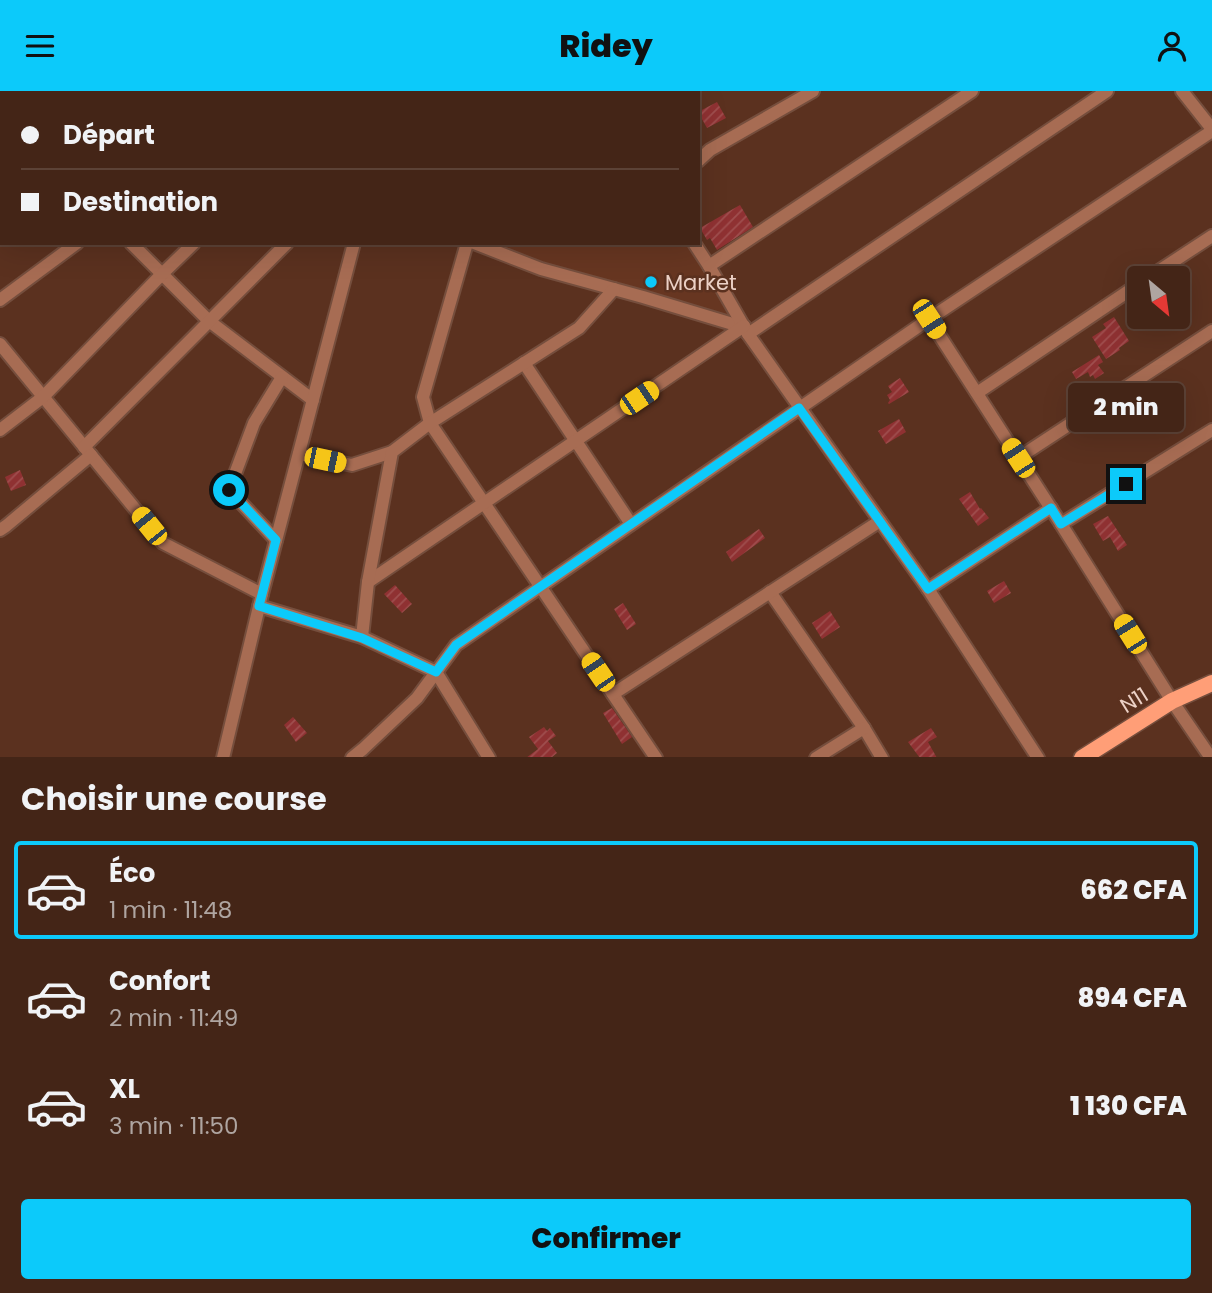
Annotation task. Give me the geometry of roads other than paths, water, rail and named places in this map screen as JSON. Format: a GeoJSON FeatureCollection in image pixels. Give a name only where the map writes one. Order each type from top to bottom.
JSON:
{"type":"FeatureCollection","features":[{"type":"Feature","properties":{"kind":"main road","name":"N11"},"geometry":{"type":"LineString","coordinates":[[1084,757],[1172,701],[1212,683]]}},
{"type":"Feature","properties":{"kind":"street"},"geometry":{"type":"LineString","coordinates":[[700,159],[710,150],[813,91]]}},
{"type":"Feature","properties":{"kind":"street"},"geometry":{"type":"LineString","coordinates":[[709,266],[972,91]]}},
{"type":"Feature","properties":{"kind":"street"},"geometry":{"type":"LineString","coordinates":[[368,582],[484,502],[1107,91]]}},
{"type":"Feature","properties":{"kind":"street"},"geometry":{"type":"LineString","coordinates":[[353,757],[417,698],[456,645],[929,319],[1212,130],[1182,91]]}},
{"type":"Feature","properties":{"kind":"street"},"geometry":{"type":"LineString","coordinates":[[1166,266],[1212,236]]}},
{"type":"Feature","properties":{"kind":"street"},"geometry":{"type":"LineString","coordinates":[[0,300],[75,245]]}},
{"type":"Feature","properties":{"kind":"street"},"geometry":{"type":"LineString","coordinates":[[133,245],[209,321],[313,400]]}},
{"type":"Feature","properties":{"kind":"street"},"geometry":{"type":"LineString","coordinates":[[0,430],[43,397],[192,245]]}},
{"type":"Feature","properties":{"kind":"street"},"geometry":{"type":"LineString","coordinates":[[0,530],[88,451],[209,321],[285,245]]}},
{"type":"Feature","properties":{"kind":"street"},"geometry":{"type":"LineString","coordinates":[[223,757],[260,600],[353,245]]}},
{"type":"Feature","properties":{"kind":"street"},"geometry":{"type":"LineString","coordinates":[[466,245],[423,397],[430,422],[655,757]]}},
{"type":"Feature","properties":{"kind":"street"},"geometry":{"type":"LineString","coordinates":[[479,245],[541,269],[746,330]]}},
{"type":"Feature","properties":{"kind":"street"},"geometry":{"type":"LineString","coordinates":[[695,245],[746,330],[928,589],[1037,757]]}},
{"type":"Feature","properties":{"kind":"street"},"geometry":{"type":"LineString","coordinates":[[299,454],[352,465],[392,452],[430,422],[579,328],[614,289]]}},
{"type":"Feature","properties":{"kind":"street"},"geometry":{"type":"LineString","coordinates":[[977,393],[1127,292]]}},
{"type":"Feature","properties":{"kind":"street"},"geometry":{"type":"LineString","coordinates":[[929,319],[1210,757]]}},
{"type":"Feature","properties":{"kind":"street"},"geometry":{"type":"LineString","coordinates":[[1018,458],[1212,331]]}},
{"type":"Feature","properties":{"kind":"street"},"geometry":{"type":"LineString","coordinates":[[0,344],[163,543],[260,600],[362,638],[436,672],[488,757]]}},
{"type":"Feature","properties":{"kind":"street"},"geometry":{"type":"LineString","coordinates":[[524,363],[631,524]]}},
{"type":"Feature","properties":{"kind":"street"},"geometry":{"type":"LineString","coordinates":[[276,540],[229,490],[254,423],[282,377]]}},
{"type":"Feature","properties":{"kind":"street"},"geometry":{"type":"LineString","coordinates":[[1061,524],[1212,430]]}},
{"type":"Feature","properties":{"kind":"street"},"geometry":{"type":"LineString","coordinates":[[362,638],[368,582],[392,452]]}},
{"type":"Feature","properties":{"kind":"street"},"geometry":{"type":"LineString","coordinates":[[928,589],[1051,508]]}},
{"type":"Feature","properties":{"kind":"street"},"geometry":{"type":"LineString","coordinates":[[613,694],[880,521]]}},
{"type":"Feature","properties":{"kind":"street"},"geometry":{"type":"LineString","coordinates":[[770,592],[881,757]]}},
{"type":"Feature","properties":{"kind":"street"},"geometry":{"type":"LineString","coordinates":[[818,757],[864,728]]}},
{"type":"Feature","properties":{"kind":"place","name":"Market"},"geometry":{"type":"Point","coordinates":[651,282]}}]}
